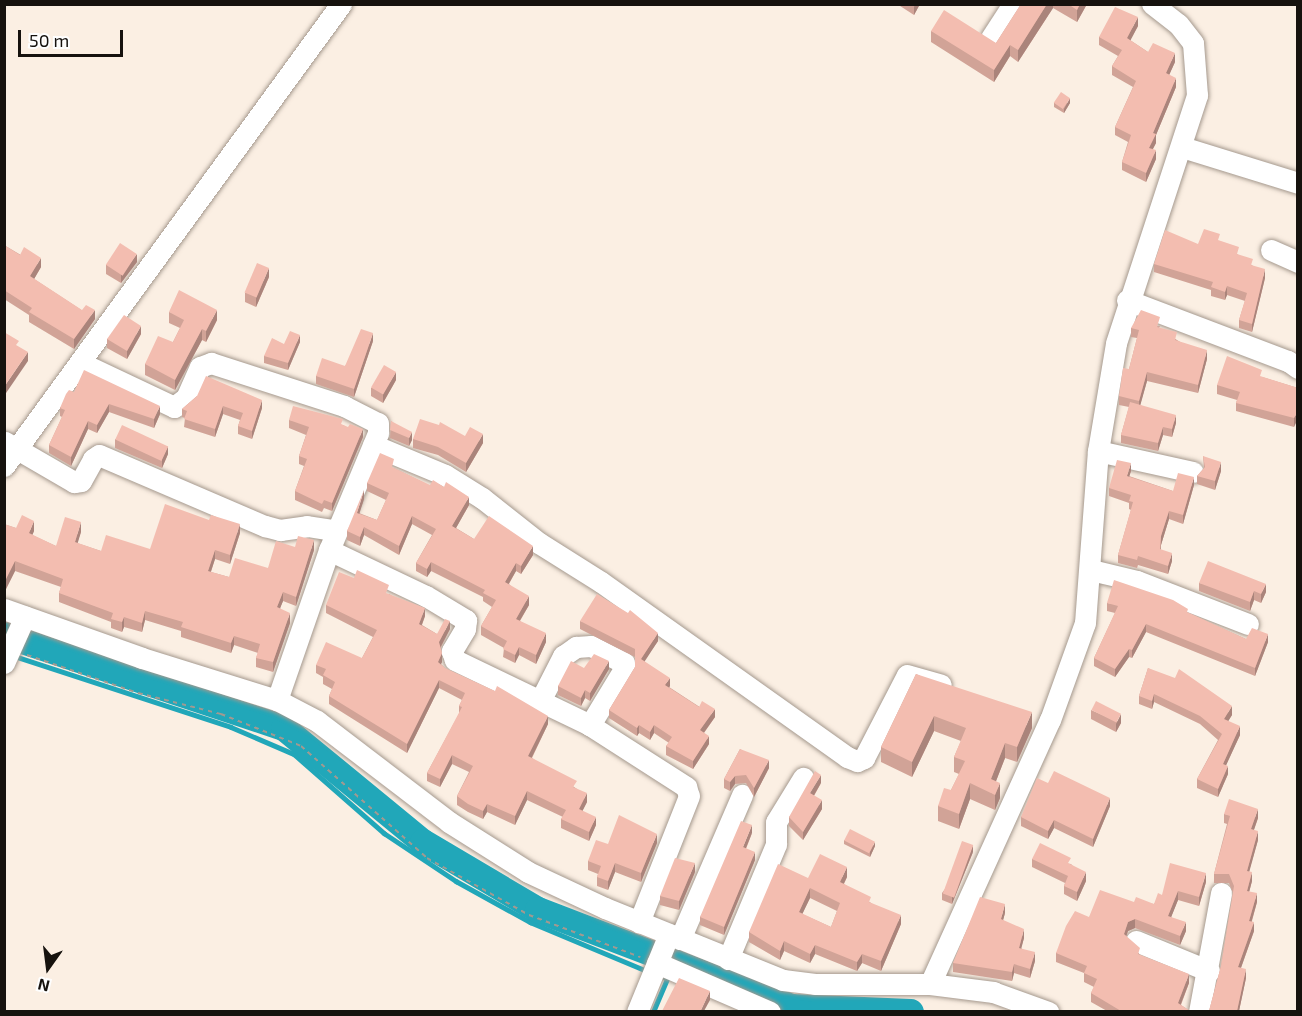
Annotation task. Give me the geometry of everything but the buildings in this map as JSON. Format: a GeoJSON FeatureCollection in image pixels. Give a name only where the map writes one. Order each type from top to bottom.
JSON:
{"type":"FeatureCollection","features":[{"type":"Feature","properties":{"kind":"street"},"geometry":{"type":"LineString","coordinates":[[341,4],[81,363],[8,452],[74,482],[81,481],[93,459],[99,455],[265,526],[280,530],[307,526],[466,620],[465,629],[452,651],[455,660],[590,725],[678,779],[688,796],[639,922]]}},
{"type":"Feature","properties":{"kind":"street"},"geometry":{"type":"LineString","coordinates":[[990,38],[1013,4]]}},
{"type":"Feature","properties":{"kind":"street"},"geometry":{"type":"LineString","coordinates":[[930,984],[1050,720],[1085,624],[1091,570],[1098,451],[1127,300],[1182,147],[1197,95],[1197,61],[1193,43],[1178,14],[1152,4]]}},
{"type":"Feature","properties":{"kind":"street"},"geometry":{"type":"LineString","coordinates":[[1182,147],[1298,183]]}},
{"type":"Feature","properties":{"kind":"street"},"geometry":{"type":"LineString","coordinates":[[1271,250],[1298,262]]}},
{"type":"Feature","properties":{"kind":"street"},"geometry":{"type":"LineString","coordinates":[[1127,300],[1298,368]]}},
{"type":"Feature","properties":{"kind":"street"},"geometry":{"type":"LineString","coordinates":[[81,363],[174,407],[186,398],[200,367],[211,363],[372,418],[378,423],[373,445],[333,540],[277,700]]}},
{"type":"Feature","properties":{"kind":"street"},"geometry":{"type":"LineString","coordinates":[[373,445],[446,475],[482,498],[539,543],[601,582],[847,757],[857,760],[864,758],[909,674],[960,692]]}},
{"type":"Feature","properties":{"kind":"street"},"geometry":{"type":"LineString","coordinates":[[1098,451],[1193,472]]}},
{"type":"Feature","properties":{"kind":"street"},"geometry":{"type":"LineString","coordinates":[[1091,570],[1137,581],[1248,624]]}},
{"type":"Feature","properties":{"kind":"street"},"geometry":{"type":"LineString","coordinates":[[4,609],[13,645],[142,658],[277,700],[317,721],[449,822],[528,872],[639,922],[662,955],[770,1011]]}},
{"type":"Feature","properties":{"kind":"street"},"geometry":{"type":"LineString","coordinates":[[540,701],[563,656],[576,647],[591,646],[624,663],[624,669],[590,725]]}},
{"type":"Feature","properties":{"kind":"street"},"geometry":{"type":"LineString","coordinates":[[1027,713],[1050,720]]}},
{"type":"Feature","properties":{"kind":"street"},"geometry":{"type":"LineString","coordinates":[[728,959],[776,844],[776,822],[803,778]]}},
{"type":"Feature","properties":{"kind":"street"},"geometry":{"type":"LineString","coordinates":[[637,1011],[662,955],[742,795]]}},
{"type":"Feature","properties":{"kind":"street"},"geometry":{"type":"LineString","coordinates":[[1199,1011],[1209,971],[1221,893]]}},
{"type":"Feature","properties":{"kind":"street"},"geometry":{"type":"LineString","coordinates":[[1136,941],[1209,971]]}},
{"type":"Feature","properties":{"kind":"street"},"geometry":{"type":"LineString","coordinates":[[662,955],[728,959],[783,980],[815,984],[930,984],[993,992],[1048,1011]]}},
{"type":"Feature","properties":{"kind":"path"},"geometry":{"type":"LineString","coordinates":[[13,645],[138,693],[221,714],[301,746],[427,858],[529,915],[662,955]]}},
{"type":"Feature","properties":{"kind":"waterway"},"geometry":{"type":"LineString","coordinates":[[4,635],[284,728],[423,842],[538,910],[792,1007],[911,1012]]}},
{"type":"Feature","properties":{"kind":"waterway"},"geometry":{"type":"LineString","coordinates":[[14,656],[231,727],[294,754],[384,833],[456,881],[530,922],[647,971]]}},
{"type":"Feature","properties":{"kind":"waterway"},"geometry":{"type":"LineString","coordinates":[[653,1012],[667,979],[658,975]]}}]}
